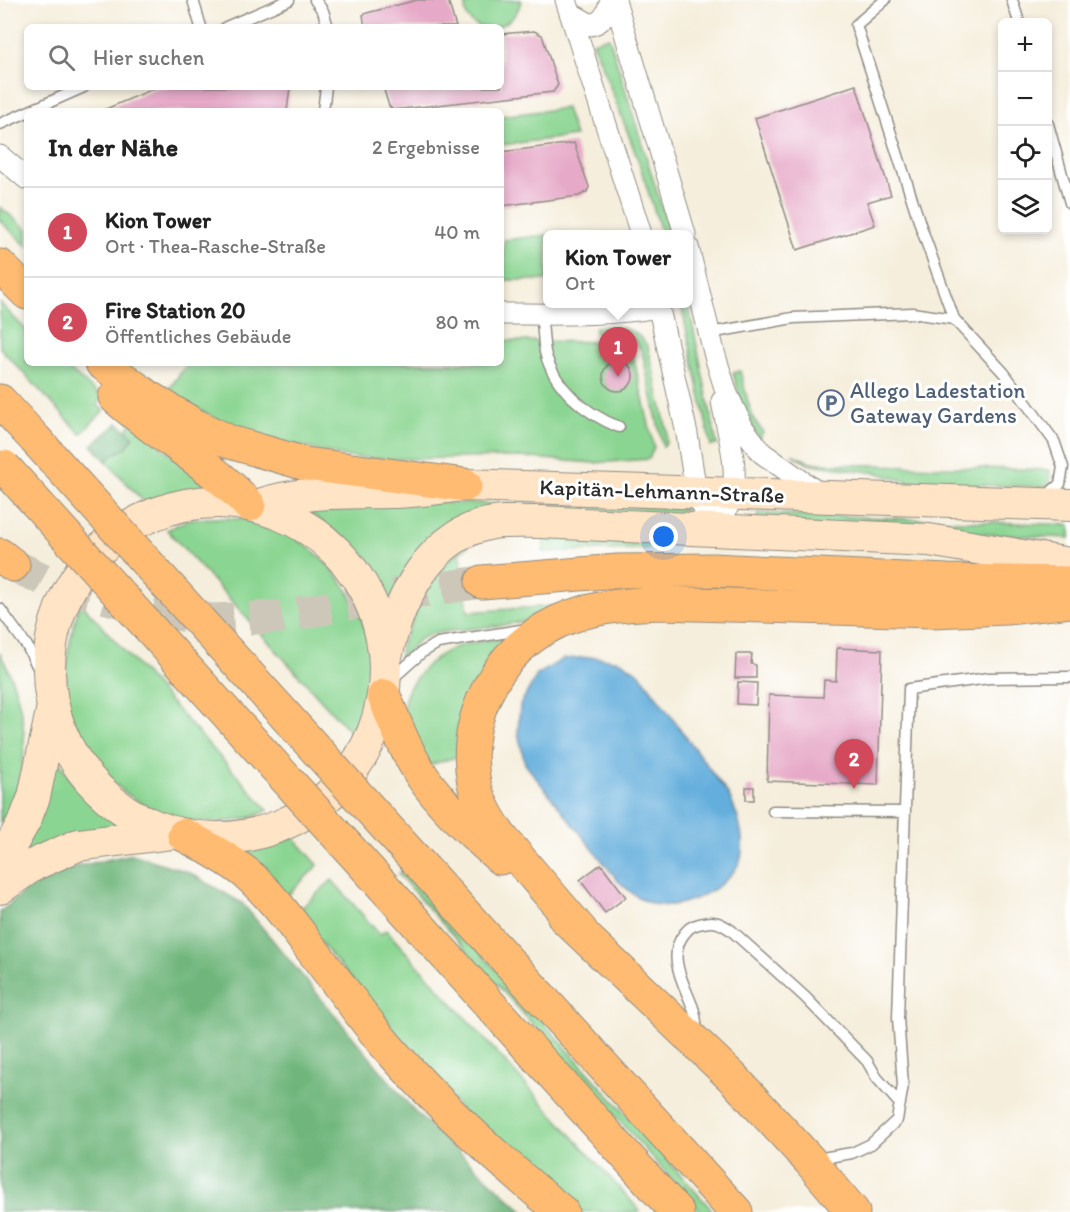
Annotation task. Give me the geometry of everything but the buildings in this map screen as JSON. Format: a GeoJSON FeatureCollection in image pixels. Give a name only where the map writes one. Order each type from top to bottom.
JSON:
{"type":"FeatureCollection","features":[{"type":"Feature","properties":{"kind":"highway"},"geometry":{"type":"LineString","coordinates":[[0,266],[24,290]]}},
{"type":"Feature","properties":{"kind":"highway"},"geometry":{"type":"LineString","coordinates":[[88,366],[104,387],[120,402],[213,471],[253,506]]}},
{"type":"Feature","properties":{"kind":"highway"},"geometry":{"type":"LineString","coordinates":[[106,366],[148,397],[196,426],[230,442],[306,464],[465,484]]}},
{"type":"Feature","properties":{"kind":"highway"},"geometry":{"type":"LineString","coordinates":[[0,400],[736,1212]]}},
{"type":"Feature","properties":{"kind":"highway"},"geometry":{"type":"LineString","coordinates":[[2,465],[677,1212]]}},
{"type":"Feature","properties":{"kind":"highway"},"geometry":{"type":"LineString","coordinates":[[482,582],[598,572],[712,570],[947,581],[1070,583]]}},
{"type":"Feature","properties":{"kind":"highway"},"geometry":{"type":"LineString","coordinates":[[580,931],[495,829],[481,804],[471,764],[476,719],[490,686],[509,659],[532,637],[565,619],[586,612],[652,603],[932,611],[1007,608],[1070,601]]}},
{"type":"Feature","properties":{"kind":"highway"},"geometry":{"type":"LineString","coordinates":[[384,682],[411,758],[440,798],[535,892],[580,931],[734,1078],[853,1212]]}},
{"type":"Feature","properties":{"kind":"highway"},"geometry":{"type":"LineString","coordinates":[[180,834],[220,855],[262,889],[282,911],[383,1042],[423,1086],[461,1125],[562,1212]]}},
{"type":"Feature","properties":{"kind":"street"},"geometry":{"type":"LineString","coordinates":[[568,6],[591,25],[606,16],[613,0]]}},
{"type":"Feature","properties":{"kind":"street"},"geometry":{"type":"LineString","coordinates":[[613,0],[684,230]]}},
{"type":"Feature","properties":{"kind":"street"},"geometry":{"type":"LineString","coordinates":[[568,6],[640,230]]}},
{"type":"Feature","properties":{"kind":"street"},"geometry":{"type":"LineString","coordinates":[[0,156],[24,176]]}},
{"type":"Feature","properties":{"kind":"street"},"geometry":{"type":"LineString","coordinates":[[693,267],[716,356],[733,409],[743,428],[757,448],[823,496]]}},
{"type":"Feature","properties":{"kind":"street"},"geometry":{"type":"LineString","coordinates":[[504,314],[645,308]]}},
{"type":"Feature","properties":{"kind":"street"},"geometry":{"type":"LineString","coordinates":[[659,308],[687,434],[696,492],[714,530]]}},
{"type":"Feature","properties":{"kind":"street"},"geometry":{"type":"LineString","coordinates":[[714,530],[725,512],[732,493],[734,478],[716,356]]}},
{"type":"Feature","properties":{"kind":"street","name":"Kapitän-Lehmann-Straße"},"geometry":{"type":"LineString","coordinates":[[253,506],[280,498],[307,494],[393,492],[465,484],[1070,504]]}},
{"type":"Feature","properties":{"kind":"street"},"geometry":{"type":"LineString","coordinates":[[0,864],[25,820],[34,796],[50,700],[48,657],[52,633],[74,580],[85,564],[98,550],[132,526],[185,506],[220,502],[253,506],[286,517],[306,528],[323,540],[352,569],[363,586],[377,619],[384,682]]}},
{"type":"Feature","properties":{"kind":"street","name":"Kapitän-Lehmann-Straße"},"geometry":{"type":"LineString","coordinates":[[180,834],[209,838],[241,837],[278,827],[324,801],[339,787],[367,747],[381,710],[396,619],[414,583],[436,552],[467,531],[492,523],[929,540],[1070,564]]}},
{"type":"Feature","properties":{"kind":"street"},"geometry":{"type":"LineString","coordinates":[[50,700],[66,745],[102,793],[145,821],[180,834]]}},
{"type":"Feature","properties":{"kind":"street"},"geometry":{"type":"LineString","coordinates":[[0,888],[33,865],[78,845],[180,834]]}},
{"type":"Feature","properties":{"kind":"lane"},"geometry":{"type":"LineString","coordinates":[[193,0],[200,24]]}},
{"type":"Feature","properties":{"kind":"lane"},"geometry":{"type":"LineString","coordinates":[[233,24],[289,0]]}},
{"type":"Feature","properties":{"kind":"lane"},"geometry":{"type":"LineString","coordinates":[[315,0],[323,11],[327,24]]}},
{"type":"Feature","properties":{"kind":"lane"},"geometry":{"type":"LineString","coordinates":[[885,0],[856,25],[921,227],[954,319],[1004,373],[1054,441],[1063,467],[1060,484],[1036,504]]}},
{"type":"Feature","properties":{"kind":"lane"},"geometry":{"type":"LineString","coordinates":[[1012,0],[1018,18]]}},
{"type":"Feature","properties":{"kind":"lane"},"geometry":{"type":"LineString","coordinates":[[36,108],[77,90]]}},
{"type":"Feature","properties":{"kind":"lane"},"geometry":{"type":"LineString","coordinates":[[323,108],[326,90]]}},
{"type":"Feature","properties":{"kind":"lane"},"geometry":{"type":"LineString","coordinates":[[0,124],[24,113]]}},
{"type":"Feature","properties":{"kind":"lane"},"geometry":{"type":"LineString","coordinates":[[1048,126],[1070,203]]}},
{"type":"Feature","properties":{"kind":"lane"},"geometry":{"type":"LineString","coordinates":[[710,333],[793,318],[912,313],[954,319]]}},
{"type":"Feature","properties":{"kind":"lane"},"geometry":{"type":"LineString","coordinates":[[541,314],[545,351],[551,368],[561,385],[599,419],[620,427]]}},
{"type":"Feature","properties":{"kind":"lane"},"geometry":{"type":"LineString","coordinates":[[0,609],[27,646],[50,700]]}},
{"type":"Feature","properties":{"kind":"lane"},"geometry":{"type":"LineString","coordinates":[[384,682],[422,653],[438,644],[510,631],[546,628]]}},
{"type":"Feature","properties":{"kind":"lane"},"geometry":{"type":"LineString","coordinates":[[810,1161],[852,1153],[871,1144],[897,1120],[903,1085],[898,1018],[909,689],[989,678],[1070,677]]}},
{"type":"Feature","properties":{"kind":"lane"},"geometry":{"type":"LineString","coordinates":[[773,811],[905,812]]}},
{"type":"Feature","properties":{"kind":"lane"},"geometry":{"type":"LineString","coordinates":[[699,1043],[694,1012],[677,967],[676,954],[681,938],[691,926],[715,921],[722,923],[732,931],[805,997],[867,1061],[877,1078],[900,1104]]}},
{"type":"Feature","properties":{"kind":"green space"},"geometry":{"type":"Polygon","coordinates":[[[467,0],[521,0],[516,14],[503,24],[475,24],[469,20],[466,11],[467,0]]]}},
{"type":"Feature","properties":{"kind":"green space"},"geometry":{"type":"Polygon","coordinates":[[[609,37],[669,230],[661,230],[637,157],[593,42],[609,37]]]}},
{"type":"Feature","properties":{"kind":"green space"},"geometry":{"type":"Polygon","coordinates":[[[566,108],[575,136],[504,145],[504,116],[566,108]]]}},
{"type":"Feature","properties":{"kind":"green space"},"geometry":{"type":"Polygon","coordinates":[[[0,207],[24,227],[24,243],[0,221],[0,207]]]}},
{"type":"Feature","properties":{"kind":"green space"},"geometry":{"type":"Polygon","coordinates":[[[543,235],[543,280],[504,280],[504,240],[543,235]]]}},
{"type":"Feature","properties":{"kind":"green space"},"geometry":{"type":"Polygon","coordinates":[[[0,303],[24,328],[24,366],[65,366],[102,397],[97,405],[104,410],[81,434],[0,348],[0,303]]]}},
{"type":"Feature","properties":{"kind":"green space"},"geometry":{"type":"Polygon","coordinates":[[[682,308],[689,308],[717,445],[711,446],[682,308]]]}},
{"type":"Feature","properties":{"kind":"green space"},"geometry":{"type":"Polygon","coordinates":[[[608,326],[631,331],[648,347],[667,431],[666,443],[663,447],[642,351],[638,344],[628,336],[616,333],[595,333],[594,327],[608,326]]]}},
{"type":"Feature","properties":{"kind":"green space"},"geometry":{"type":"Polygon","coordinates":[[[504,341],[624,342],[632,351],[654,447],[649,459],[594,463],[519,457],[395,459],[346,457],[245,433],[166,393],[186,366],[504,366],[504,341]]]}},
{"type":"Feature","properties":{"kind":"green space"},"geometry":{"type":"Polygon","coordinates":[[[740,371],[752,417],[763,432],[759,439],[742,405],[733,373],[740,371]]]}},
{"type":"Feature","properties":{"kind":"green space"},"geometry":{"type":"Polygon","coordinates":[[[132,422],[211,488],[171,493],[145,503],[106,461],[127,447],[133,437],[127,430],[132,422]]]}},
{"type":"Feature","properties":{"kind":"green space"},"geometry":{"type":"Polygon","coordinates":[[[118,423],[134,437],[127,447],[106,461],[92,445],[118,423]]]}},
{"type":"Feature","properties":{"kind":"green space"},"geometry":{"type":"Polygon","coordinates":[[[791,454],[810,462],[831,464],[1050,470],[1049,487],[912,483],[878,473],[809,464],[791,454]]]}},
{"type":"Feature","properties":{"kind":"green space"},"geometry":{"type":"Polygon","coordinates":[[[378,501],[687,508],[672,518],[511,511],[388,611],[373,576],[353,548],[327,525],[296,504],[378,501]]]}},
{"type":"Feature","properties":{"kind":"green space"},"geometry":{"type":"Polygon","coordinates":[[[757,513],[1070,525],[1070,538],[758,524],[757,513]]]}},
{"type":"Feature","properties":{"kind":"green space"},"geometry":{"type":"Polygon","coordinates":[[[189,519],[250,520],[282,531],[307,546],[329,565],[347,588],[360,614],[368,642],[371,671],[366,705],[352,734],[167,530],[189,519]]]}},
{"type":"Feature","properties":{"kind":"green space"},"geometry":{"type":"Polygon","coordinates":[[[544,539],[663,544],[663,548],[543,552],[544,539]]]}},
{"type":"Feature","properties":{"kind":"green space"},"geometry":{"type":"Polygon","coordinates":[[[460,550],[468,612],[567,605],[538,618],[505,625],[434,633],[420,639],[399,660],[401,646],[429,582],[460,550]]]}},
{"type":"Feature","properties":{"kind":"green space"},"geometry":{"type":"Polygon","coordinates":[[[80,602],[268,810],[233,821],[181,821],[149,808],[133,798],[106,774],[84,745],[76,728],[67,697],[67,656],[80,602]]]}},
{"type":"Feature","properties":{"kind":"green space"},"geometry":{"type":"Polygon","coordinates":[[[506,638],[508,643],[460,756],[426,766],[404,718],[404,701],[411,686],[423,669],[443,653],[465,644],[506,638]]]}},
{"type":"Feature","properties":{"kind":"green space"},"geometry":{"type":"Polygon","coordinates":[[[0,653],[17,695],[24,738],[19,782],[0,823],[0,653]]]}},
{"type":"Feature","properties":{"kind":"green space"},"geometry":{"type":"Polygon","coordinates":[[[58,760],[86,798],[119,825],[22,860],[53,762],[58,760]]]}},
{"type":"Feature","properties":{"kind":"green space"},"geometry":{"type":"Polygon","coordinates":[[[294,838],[318,865],[283,900],[230,851],[294,838]]]}},
{"type":"Feature","properties":{"kind":"green space"},"geometry":{"type":"Polygon","coordinates":[[[132,854],[188,872],[242,903],[415,1112],[524,1212],[0,1212],[0,912],[45,874],[132,854]]]}},
{"type":"Feature","properties":{"kind":"green space"},"geometry":{"type":"Polygon","coordinates":[[[405,869],[714,1212],[701,1212],[398,874],[405,869]]]}},
{"type":"Feature","properties":{"kind":"green space"},"geometry":{"type":"Polygon","coordinates":[[[332,880],[380,935],[386,930],[641,1212],[577,1212],[464,1114],[296,913],[332,880]]]}},
{"type":"Feature","properties":{"kind":"water"},"geometry":{"type":"Polygon","coordinates":[[[594,657],[621,661],[640,674],[728,794],[734,808],[742,837],[739,863],[722,883],[697,898],[683,903],[659,905],[642,899],[628,890],[619,882],[525,764],[518,733],[520,705],[537,675],[563,659],[594,657]]]}},
{"type":"Feature","properties":{"kind":"tunnel"},"geometry":{"type":"LineString","coordinates":[[13,565],[53,584],[153,610],[212,620],[279,617],[400,594],[482,582]]}},
{"type":"Feature","properties":{"kind":"place","name":"Kion Tower"},"geometry":{"type":"Point","coordinates":[618,377]}},
{"type":"Feature","properties":{"kind":"place","name":"Allego Ladestation Gateway Gardens"},"geometry":{"type":"Point","coordinates":[831,403]}},
{"type":"Feature","properties":{"kind":"place","name":"Fire Station 20"},"geometry":{"type":"Point","coordinates":[854,789]}}]}
